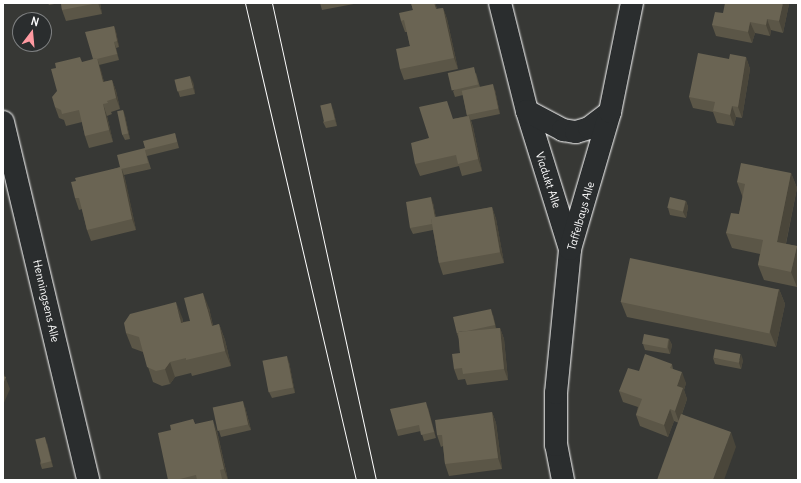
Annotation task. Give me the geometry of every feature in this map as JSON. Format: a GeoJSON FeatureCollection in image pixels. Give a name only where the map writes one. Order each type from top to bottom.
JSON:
{"type":"FeatureCollection","features":[{"type":"Feature","properties":{"kind":"street","name":"Viadukt Alle"},"geometry":{"type":"LineString","coordinates":[[500,3],[526,111],[570,249]]}},
{"type":"Feature","properties":{"kind":"street","name":"Taffelbays Alle"},"geometry":{"type":"LineString","coordinates":[[563,480],[556,445],[556,393],[570,249],[610,112],[632,3]]}},
{"type":"Feature","properties":{"kind":"street"},"geometry":{"type":"LineString","coordinates":[[526,111],[563,130],[576,132],[589,128],[610,112]]}},
{"type":"Feature","properties":{"kind":"street","name":"Henningsens Alle"},"geometry":{"type":"LineString","coordinates":[[3,126],[88,480]]}},
{"type":"Feature","properties":{"kind":"building"},"geometry":{"type":"Polygon","coordinates":[[[61,3],[98,3],[62,10],[61,3]]]}},
{"type":"Feature","properties":{"kind":"building"},"geometry":{"type":"Polygon","coordinates":[[[411,3],[434,3],[436,9],[443,8],[454,58],[400,69],[396,49],[410,46],[404,20],[401,21],[399,13],[413,10],[411,3]]]}},
{"type":"Feature","properties":{"kind":"building"},"geometry":{"type":"Polygon","coordinates":[[[725,3],[783,3],[779,21],[767,19],[766,25],[750,22],[748,32],[712,25],[715,12],[723,13],[725,3]]]}},
{"type":"Feature","properties":{"kind":"building"},"geometry":{"type":"Polygon","coordinates":[[[114,26],[117,41],[114,42],[117,54],[93,59],[85,32],[114,26]]]}},
{"type":"Feature","properties":{"kind":"building"},"geometry":{"type":"Polygon","coordinates":[[[698,53],[729,59],[730,54],[746,57],[738,107],[732,106],[730,115],[713,111],[715,102],[689,97],[698,53]]]}},
{"type":"Feature","properties":{"kind":"building"},"geometry":{"type":"Polygon","coordinates":[[[80,57],[82,62],[97,58],[103,82],[112,80],[116,98],[103,104],[109,130],[85,136],[79,110],[62,114],[61,110],[55,107],[52,97],[57,91],[51,69],[56,68],[55,63],[80,57]]]}},
{"type":"Feature","properties":{"kind":"building"},"geometry":{"type":"Polygon","coordinates":[[[474,67],[478,85],[452,91],[448,73],[474,67]]]}},
{"type":"Feature","properties":{"kind":"building"},"geometry":{"type":"Polygon","coordinates":[[[190,76],[193,88],[177,92],[174,80],[190,76]]]}},
{"type":"Feature","properties":{"kind":"building"},"geometry":{"type":"Polygon","coordinates":[[[493,84],[498,108],[467,115],[462,91],[493,84]]]}},
{"type":"Feature","properties":{"kind":"building"},"geometry":{"type":"Polygon","coordinates":[[[447,101],[453,119],[469,116],[478,159],[458,164],[456,155],[415,164],[411,143],[429,138],[419,107],[447,101]]]}},
{"type":"Feature","properties":{"kind":"building"},"geometry":{"type":"Polygon","coordinates":[[[331,103],[335,120],[324,122],[320,105],[331,103]]]}},
{"type":"Feature","properties":{"kind":"building"},"geometry":{"type":"Polygon","coordinates":[[[123,110],[128,133],[122,135],[117,111],[123,110]]]}},
{"type":"Feature","properties":{"kind":"building"},"geometry":{"type":"Polygon","coordinates":[[[175,133],[177,142],[145,150],[148,163],[121,169],[117,155],[145,148],[143,141],[175,133]]]}},
{"type":"Feature","properties":{"kind":"building"},"geometry":{"type":"Polygon","coordinates":[[[741,163],[791,173],[777,242],[797,246],[791,272],[758,265],[763,240],[726,233],[731,213],[739,214],[745,184],[737,182],[741,163]]]}},
{"type":"Feature","properties":{"kind":"building"},"geometry":{"type":"Polygon","coordinates":[[[121,167],[132,219],[87,230],[79,198],[75,198],[71,182],[76,181],[75,178],[121,167]]]}},
{"type":"Feature","properties":{"kind":"building"},"geometry":{"type":"Polygon","coordinates":[[[431,197],[435,218],[431,219],[432,224],[410,228],[406,202],[431,197]]]}},
{"type":"Feature","properties":{"kind":"building"},"geometry":{"type":"Polygon","coordinates":[[[670,197],[686,201],[683,212],[667,208],[670,197]]]}},
{"type":"Feature","properties":{"kind":"building"},"geometry":{"type":"Polygon","coordinates":[[[492,207],[500,252],[439,263],[431,218],[492,207]]]}},
{"type":"Feature","properties":{"kind":"building"},"geometry":{"type":"Polygon","coordinates":[[[630,258],[779,290],[769,334],[621,302],[630,258]]]}},
{"type":"Feature","properties":{"kind":"building"},"geometry":{"type":"Polygon","coordinates":[[[203,293],[212,326],[219,324],[225,351],[170,362],[165,369],[156,371],[147,367],[139,337],[126,333],[124,323],[130,314],[176,302],[181,323],[190,321],[184,298],[203,293]]]}},
{"type":"Feature","properties":{"kind":"building"},"geometry":{"type":"Polygon","coordinates":[[[491,309],[495,325],[458,332],[457,334],[453,317],[491,309]]]}},
{"type":"Feature","properties":{"kind":"building"},"geometry":{"type":"Polygon","coordinates":[[[500,328],[504,369],[463,374],[462,368],[454,369],[452,354],[460,353],[458,332],[500,328]]]}},
{"type":"Feature","properties":{"kind":"building"},"geometry":{"type":"Polygon","coordinates":[[[644,334],[669,339],[667,349],[642,344],[644,334]]]}},
{"type":"Feature","properties":{"kind":"building"},"geometry":{"type":"Polygon","coordinates":[[[715,349],[741,354],[739,363],[713,358],[715,349]]]}},
{"type":"Feature","properties":{"kind":"building"},"geometry":{"type":"Polygon","coordinates":[[[645,354],[672,364],[670,368],[682,372],[677,386],[683,388],[675,411],[670,409],[664,425],[636,415],[642,399],[619,391],[628,368],[639,371],[645,354]]]}},
{"type":"Feature","properties":{"kind":"building"},"geometry":{"type":"Polygon","coordinates":[[[287,356],[293,387],[269,392],[262,361],[287,356]]]}},
{"type":"Feature","properties":{"kind":"building"},"geometry":{"type":"Polygon","coordinates":[[[3,376],[6,377],[3,384],[3,376]]]}},
{"type":"Feature","properties":{"kind":"building"},"geometry":{"type":"Polygon","coordinates":[[[243,401],[248,424],[218,431],[213,407],[243,401]]]}},
{"type":"Feature","properties":{"kind":"building"},"geometry":{"type":"Polygon","coordinates":[[[426,402],[434,432],[421,435],[419,425],[396,430],[390,409],[426,402]]]}},
{"type":"Feature","properties":{"kind":"building"},"geometry":{"type":"Polygon","coordinates":[[[492,412],[498,458],[445,464],[442,435],[437,435],[435,420],[492,412]]]}},
{"type":"Feature","properties":{"kind":"building"},"geometry":{"type":"Polygon","coordinates":[[[681,414],[731,432],[713,480],[657,480],[681,414]]]}},
{"type":"Feature","properties":{"kind":"building"},"geometry":{"type":"Polygon","coordinates":[[[193,419],[195,424],[213,420],[224,469],[220,470],[222,479],[197,480],[196,475],[176,480],[168,480],[158,433],[171,430],[170,425],[193,419]]]}},
{"type":"Feature","properties":{"kind":"building"},"geometry":{"type":"Polygon","coordinates":[[[45,437],[51,461],[41,464],[35,439],[45,437]]]}},
{"type":"Feature","properties":{"kind":"tram line"},"geometry":{"type":"LineString","coordinates":[[245,3],[356,480]]}},
{"type":"Feature","properties":{"kind":"tram line"},"geometry":{"type":"LineString","coordinates":[[272,3],[376,480]]}}]}
